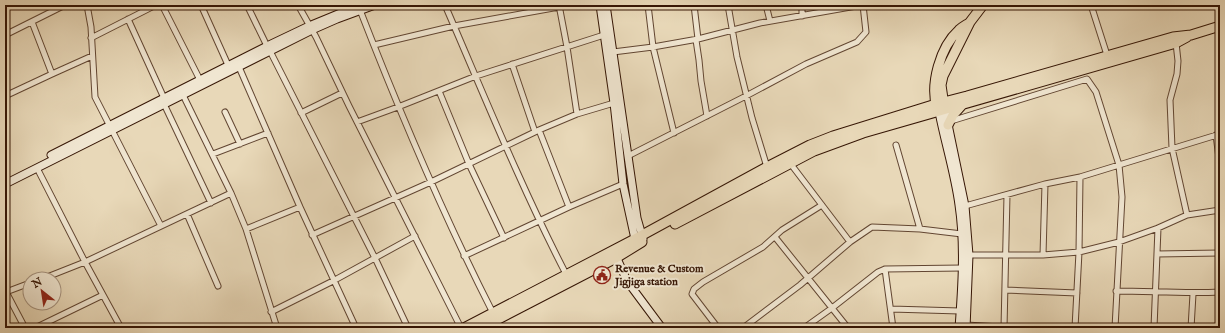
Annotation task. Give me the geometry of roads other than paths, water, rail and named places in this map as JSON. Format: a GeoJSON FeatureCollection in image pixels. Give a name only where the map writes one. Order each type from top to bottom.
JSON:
{"type":"FeatureCollection","features":[{"type":"Feature","properties":{"kind":"highway"},"geometry":{"type":"LineString","coordinates":[[941,107],[934,89],[936,73],[948,43],[958,30],[970,22],[982,5]]}},
{"type":"Feature","properties":{"kind":"highway"},"geometry":{"type":"LineString","coordinates":[[481,328],[640,240],[819,149],[941,107],[1107,55],[1220,26]]}},
{"type":"Feature","properties":{"kind":"highway"},"geometry":{"type":"LineString","coordinates":[[640,240],[767,167],[810,145],[833,136],[941,107],[962,104],[1176,43],[1191,34]]}},
{"type":"Feature","properties":{"kind":"highway"},"geometry":{"type":"LineString","coordinates":[[949,123],[962,104]]}},
{"type":"Feature","properties":{"kind":"highway"},"geometry":{"type":"LineString","coordinates":[[464,328],[566,274],[614,254]]}},
{"type":"Feature","properties":{"kind":"main road"},"geometry":{"type":"LineString","coordinates":[[5,184],[164,101],[228,65],[357,7],[375,5]]}},
{"type":"Feature","properties":{"kind":"main road"},"geometry":{"type":"LineString","coordinates":[[600,5],[614,103],[623,184],[640,240]]}},
{"type":"Feature","properties":{"kind":"main road"},"geometry":{"type":"LineString","coordinates":[[606,5],[640,240]]}},
{"type":"Feature","properties":{"kind":"main road"},"geometry":{"type":"LineString","coordinates":[[164,101],[183,95],[239,67],[268,48]]}},
{"type":"Feature","properties":{"kind":"main road"},"geometry":{"type":"LineString","coordinates":[[941,107],[949,123],[965,206],[969,255],[966,326]]}},
{"type":"Feature","properties":{"kind":"main road"},"geometry":{"type":"LineString","coordinates":[[941,107],[959,204],[962,234],[959,328]]}},
{"type":"Feature","properties":{"kind":"main road"},"geometry":{"type":"LineString","coordinates":[[5,179],[110,129]]}},
{"type":"Feature","properties":{"kind":"main road"},"geometry":{"type":"LineString","coordinates":[[614,254],[627,282],[662,328]]}},
{"type":"Feature","properties":{"kind":"street"},"geometry":{"type":"LineString","coordinates":[[5,35],[64,5]]}},
{"type":"Feature","properties":{"kind":"street"},"geometry":{"type":"LineString","coordinates":[[87,5],[95,97],[110,129],[161,226]]}},
{"type":"Feature","properties":{"kind":"street"},"geometry":{"type":"LineString","coordinates":[[91,38],[156,5]]}},
{"type":"Feature","properties":{"kind":"street"},"geometry":{"type":"LineString","coordinates":[[162,5],[200,80]]}},
{"type":"Feature","properties":{"kind":"street"},"geometry":{"type":"LineString","coordinates":[[201,5],[228,65]]}},
{"type":"Feature","properties":{"kind":"street"},"geometry":{"type":"LineString","coordinates":[[247,5],[375,258],[408,328]]}},
{"type":"Feature","properties":{"kind":"street"},"geometry":{"type":"LineString","coordinates":[[298,5],[461,328]]}},
{"type":"Feature","properties":{"kind":"street"},"geometry":{"type":"LineString","coordinates":[[445,5],[539,222],[566,274]]}},
{"type":"Feature","properties":{"kind":"street"},"geometry":{"type":"LineString","coordinates":[[648,5],[653,47],[674,133]]}},
{"type":"Feature","properties":{"kind":"street"},"geometry":{"type":"LineString","coordinates":[[694,5],[701,82],[707,116]]}},
{"type":"Feature","properties":{"kind":"street"},"geometry":{"type":"LineString","coordinates":[[728,5],[736,57],[767,167]]}},
{"type":"Feature","properties":{"kind":"street"},"geometry":{"type":"LineString","coordinates":[[766,5],[770,21]]}},
{"type":"Feature","properties":{"kind":"street"},"geometry":{"type":"LineString","coordinates":[[802,5],[802,16]]}},
{"type":"Feature","properties":{"kind":"street"},"geometry":{"type":"LineString","coordinates":[[613,52],[697,40],[770,21],[863,5],[866,32],[858,42],[806,64],[628,156]]}},
{"type":"Feature","properties":{"kind":"street"},"geometry":{"type":"LineString","coordinates":[[1091,5],[1107,55]]}},
{"type":"Feature","properties":{"kind":"street"},"geometry":{"type":"LineString","coordinates":[[374,45],[454,26],[559,6],[577,114]]}},
{"type":"Feature","properties":{"kind":"street"},"geometry":{"type":"LineString","coordinates":[[357,7],[431,182],[464,256],[493,313]]}},
{"type":"Feature","properties":{"kind":"street"},"geometry":{"type":"LineString","coordinates":[[128,19],[211,203]]}},
{"type":"Feature","properties":{"kind":"street"},"geometry":{"type":"LineString","coordinates":[[32,22],[52,74]]}},
{"type":"Feature","properties":{"kind":"street"},"geometry":{"type":"LineString","coordinates":[[357,122],[476,76],[604,35]]}},
{"type":"Feature","properties":{"kind":"street"},"geometry":{"type":"LineString","coordinates":[[1176,43],[1177,74],[1170,100],[1172,148],[1186,215]]}},
{"type":"Feature","properties":{"kind":"street"},"geometry":{"type":"LineString","coordinates":[[5,96],[92,56]]}},
{"type":"Feature","properties":{"kind":"street"},"geometry":{"type":"LineString","coordinates":[[512,64],[537,131],[569,207]]}},
{"type":"Feature","properties":{"kind":"street"},"geometry":{"type":"LineString","coordinates":[[239,67],[312,235],[356,328]]}},
{"type":"Feature","properties":{"kind":"street"},"geometry":{"type":"LineString","coordinates":[[1082,69],[1096,92],[1119,165],[1122,197],[1115,328]]}},
{"type":"Feature","properties":{"kind":"street"},"geometry":{"type":"LineString","coordinates":[[949,123],[1087,79]]}},
{"type":"Feature","properties":{"kind":"street"},"geometry":{"type":"LineString","coordinates":[[439,91],[469,164],[504,238]]}},
{"type":"Feature","properties":{"kind":"street"},"geometry":{"type":"LineString","coordinates":[[301,113],[342,92]]}},
{"type":"Feature","properties":{"kind":"street"},"geometry":{"type":"LineString","coordinates":[[183,95],[213,154],[246,229],[277,328]]}},
{"type":"Feature","properties":{"kind":"street"},"geometry":{"type":"LineString","coordinates":[[312,235],[431,182],[537,131],[577,114],[614,103]]}},
{"type":"Feature","properties":{"kind":"street"},"geometry":{"type":"LineString","coordinates":[[225,112],[240,144]]}},
{"type":"Feature","properties":{"kind":"street"},"geometry":{"type":"LineString","coordinates":[[213,154],[268,133]]}},
{"type":"Feature","properties":{"kind":"street"},"geometry":{"type":"LineString","coordinates":[[965,206],[1045,184],[1080,177],[1218,134],[1220,166]]}},
{"type":"Feature","properties":{"kind":"street"},"geometry":{"type":"LineString","coordinates":[[896,145],[920,229]]}},
{"type":"Feature","properties":{"kind":"street"},"geometry":{"type":"LineString","coordinates":[[790,163],[850,242]]}},
{"type":"Feature","properties":{"kind":"street"},"geometry":{"type":"LineString","coordinates":[[38,168],[121,328]]}},
{"type":"Feature","properties":{"kind":"street"},"geometry":{"type":"LineString","coordinates":[[1075,328],[1079,252],[1080,177]]}},
{"type":"Feature","properties":{"kind":"street"},"geometry":{"type":"LineString","coordinates":[[464,256],[569,207],[623,184]]}},
{"type":"Feature","properties":{"kind":"street"},"geometry":{"type":"LineString","coordinates":[[1043,255],[1045,184]]}},
{"type":"Feature","properties":{"kind":"street"},"geometry":{"type":"LineString","coordinates":[[62,271],[86,262],[231,193]]}},
{"type":"Feature","properties":{"kind":"street"},"geometry":{"type":"LineString","coordinates":[[1004,328],[1007,195]]}},
{"type":"Feature","properties":{"kind":"street"},"geometry":{"type":"LineString","coordinates":[[718,328],[692,294],[694,289],[703,282],[763,247],[796,220],[822,205]]}},
{"type":"Feature","properties":{"kind":"street"},"geometry":{"type":"LineString","coordinates":[[246,229],[300,207]]}},
{"type":"Feature","properties":{"kind":"street"},"geometry":{"type":"LineString","coordinates":[[969,255],[1043,255],[1079,252],[1119,242],[1158,228],[1186,215],[1220,210]]}},
{"type":"Feature","properties":{"kind":"street"},"geometry":{"type":"LineString","coordinates":[[187,214],[218,286]]}},
{"type":"Feature","properties":{"kind":"street"},"geometry":{"type":"LineString","coordinates":[[743,328],[808,278],[850,242],[872,227],[920,229],[962,234]]}},
{"type":"Feature","properties":{"kind":"street"},"geometry":{"type":"LineString","coordinates":[[1154,328],[1158,228]]}},
{"type":"Feature","properties":{"kind":"street"},"geometry":{"type":"LineString","coordinates":[[271,312],[333,281],[415,236]]}},
{"type":"Feature","properties":{"kind":"street"},"geometry":{"type":"LineString","coordinates":[[775,237],[848,328]]}},
{"type":"Feature","properties":{"kind":"street"},"geometry":{"type":"LineString","coordinates":[[1157,254],[1220,253]]}},
{"type":"Feature","properties":{"kind":"street"},"geometry":{"type":"LineString","coordinates":[[804,328],[878,272],[885,269],[962,268]]}},
{"type":"Feature","properties":{"kind":"street"},"geometry":{"type":"LineString","coordinates":[[885,269],[893,328]]}},
{"type":"Feature","properties":{"kind":"street"},"geometry":{"type":"LineString","coordinates":[[22,286],[6,291],[25,328]]}},
{"type":"Feature","properties":{"kind":"street"},"geometry":{"type":"LineString","coordinates":[[1005,290],[1077,293]]}},
{"type":"Feature","properties":{"kind":"street"},"geometry":{"type":"LineString","coordinates":[[1116,291],[1156,291],[1193,294],[1220,292]]}},
{"type":"Feature","properties":{"kind":"street"},"geometry":{"type":"LineString","coordinates":[[1191,328],[1193,294]]}},
{"type":"Feature","properties":{"kind":"street"},"geometry":{"type":"LineString","coordinates":[[35,328],[103,295]]}},
{"type":"Feature","properties":{"kind":"street"},"geometry":{"type":"LineString","coordinates":[[891,309],[960,311]]}},
{"type":"Feature","properties":{"kind":"street"},"geometry":{"type":"LineString","coordinates":[[966,326],[1019,328]]}},
{"type":"Feature","properties":{"kind":"place","name":"Revenue & Custom Jigjiga station"},"geometry":{"type":"Point","coordinates":[602,275]}}]}
